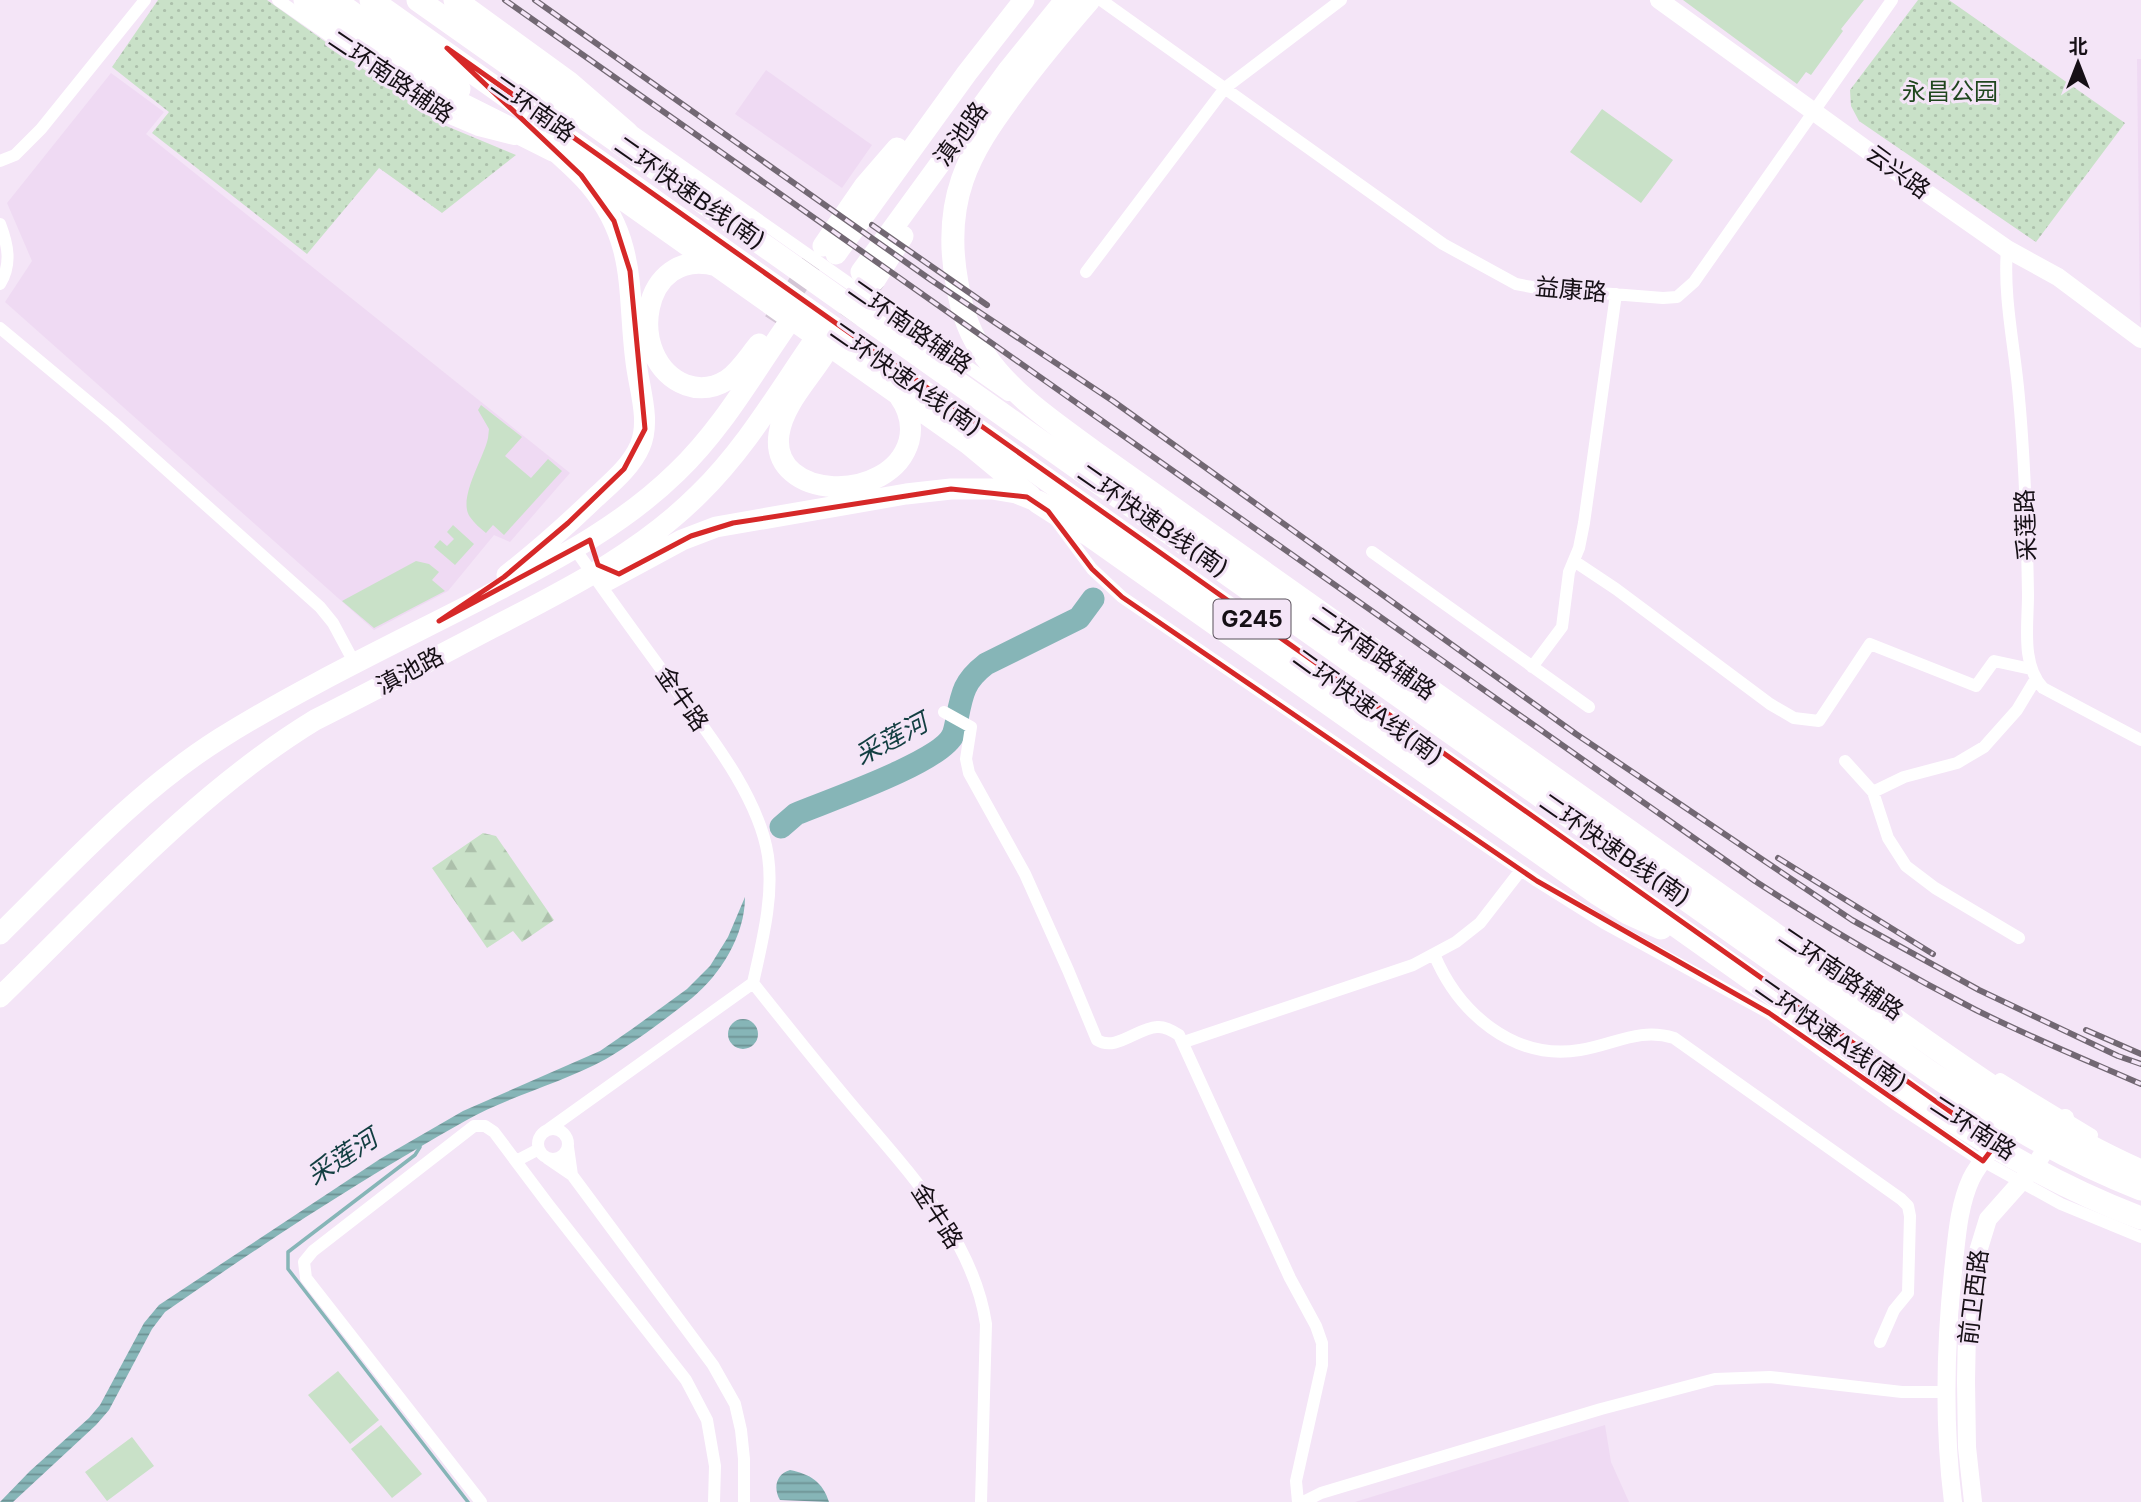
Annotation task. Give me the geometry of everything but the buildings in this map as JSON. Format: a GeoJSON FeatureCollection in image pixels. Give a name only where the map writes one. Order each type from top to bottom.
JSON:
{"type":"FeatureCollection","features":[{"type":"Feature","properties":{"kind":"highway"},"geometry":{"type":"LineString","coordinates":[[305,0],[432,80],[553,150]]}},
{"type":"Feature","properties":{"kind":"highway"},"geometry":{"type":"LineString","coordinates":[[334,0],[432,80]]}},
{"type":"Feature","properties":{"kind":"highway","name":"二环快速A线(南)"},"geometry":{"type":"LineString","coordinates":[[371,0],[1978,1137],[2062,1184],[2141,1215]]}},
{"type":"Feature","properties":{"kind":"highway","name":"二环快速B线(南)"},"geometry":{"type":"LineString","coordinates":[[418,0],[1992,1115],[2054,1151],[2141,1191]]}},
{"type":"Feature","properties":{"kind":"highway"},"geometry":{"type":"LineString","coordinates":[[455,0],[598,107],[687,191]]}},
{"type":"Feature","properties":{"kind":"highway"},"geometry":{"type":"LineString","coordinates":[[1089,0],[1040,59],[979,141],[963,175],[954,209],[953,259],[962,304],[980,348],[1010,384],[1070,434],[1734,906],[2036,1115],[2052,1139],[2102,1153],[2141,1170]]}},
{"type":"Feature","properties":{"kind":"highway"},"geometry":{"type":"LineString","coordinates":[[1038,502],[1072,523],[1614,905],[1720,957]]}},
{"type":"Feature","properties":{"kind":"highway"},"geometry":{"type":"LineString","coordinates":[[1519,753],[1555,782],[1620,845],[1705,914]]}},
{"type":"Feature","properties":{"kind":"highway"},"geometry":{"type":"LineString","coordinates":[[1555,807],[1584,827],[1677,870],[1734,906]]}},
{"type":"Feature","properties":{"kind":"main road","name":"二环南路"},"geometry":{"type":"LineString","coordinates":[[379,0],[1925,1097],[1995,1144],[2052,1139],[2141,1191]]}},
{"type":"Feature","properties":{"kind":"main road","name":"二环南路"},"geometry":{"type":"LineString","coordinates":[[412,0],[1936,1081],[1995,1144]]}},
{"type":"Feature","properties":{"kind":"main road","name":"滇池路"},"geometry":{"type":"LineString","coordinates":[[829,250],[875,174],[967,73],[1024,0]]}},
{"type":"Feature","properties":{"kind":"main road","name":"滇池路"},"geometry":{"type":"LineString","coordinates":[[868,276],[993,91],[1065,0]]}},
{"type":"Feature","properties":{"kind":"main road","name":"云兴路"},"geometry":{"type":"LineString","coordinates":[[1659,0],[2007,248],[2057,277],[2141,339]]}},
{"type":"Feature","properties":{"kind":"main road"},"geometry":{"type":"LineString","coordinates":[[439,621],[504,577],[568,523],[624,469],[637,453],[643,438],[644,419],[635,355],[630,271],[614,221],[596,193],[572,166],[447,48]]}},
{"type":"Feature","properties":{"kind":"main road"},"geometry":{"type":"LineString","coordinates":[[553,150],[968,444],[1038,502]]}},
{"type":"Feature","properties":{"kind":"main road","name":"滇池路"},"geometry":{"type":"LineString","coordinates":[[0,934],[105,830],[173,771],[240,727],[575,549],[664,485],[703,445],[726,415],[779,325],[736,372],[717,385],[690,387],[666,372],[653,352],[648,335],[648,310],[653,295],[666,276],[678,268],[692,263],[717,267]]}},
{"type":"Feature","properties":{"kind":"main road"},"geometry":{"type":"LineString","coordinates":[[598,576],[655,533],[713,481],[817,350],[779,434],[782,456],[790,469],[802,478],[818,484],[847,487],[867,484],[890,470],[902,457],[910,434],[910,418],[898,394]]}},
{"type":"Feature","properties":{"kind":"main road"},"geometry":{"type":"LineString","coordinates":[[598,576],[624,572],[691,536],[733,523],[951,489],[1004,491],[1116,531],[1154,549]]}},
{"type":"Feature","properties":{"kind":"main road"},"geometry":{"type":"LineString","coordinates":[[598,576],[594,549],[605,530]]}},
{"type":"Feature","properties":{"kind":"main road","name":"滇池路"},"geometry":{"type":"LineString","coordinates":[[0,997],[154,848],[263,755],[315,720],[598,576]]}},
{"type":"Feature","properties":{"kind":"main road"},"geometry":{"type":"LineString","coordinates":[[1995,1144],[2015,1124],[2030,1124],[2052,1139]]}},
{"type":"Feature","properties":{"kind":"main road","name":"二环南路"},"geometry":{"type":"LineString","coordinates":[[2052,1139],[2093,1194],[2141,1215]]}},
{"type":"Feature","properties":{"kind":"main road","name":"前卫西路"},"geometry":{"type":"LineString","coordinates":[[1973,1502],[1967,1447],[1966,1392],[1972,1271],[1988,1219],[2021,1183],[2052,1139]]}},
{"type":"Feature","properties":{"kind":"main road","name":"前卫西路"},"geometry":{"type":"LineString","coordinates":[[1953,1502],[1947,1455],[1946,1392],[1949,1311],[1957,1232],[1962,1203],[1971,1179],[1995,1144]]}},
{"type":"Feature","properties":{"kind":"street"},"geometry":{"type":"LineString","coordinates":[[0,161],[15,155],[41,129],[145,0]]}},
{"type":"Feature","properties":{"kind":"street","name":"二环南路辅路"},"geometry":{"type":"LineString","coordinates":[[278,0],[445,116],[478,130],[553,150]]}},
{"type":"Feature","properties":{"kind":"street","name":"二环南路辅路"},"geometry":{"type":"LineString","coordinates":[[448,0],[1453,709],[2001,1080],[2052,1139]]}},
{"type":"Feature","properties":{"kind":"street","name":"益康路"},"geometry":{"type":"LineString","coordinates":[[1101,0],[1443,244],[1516,284],[1537,288],[1677,298],[1686,292],[1892,0]]}},
{"type":"Feature","properties":{"kind":"street"},"geometry":{"type":"LineString","coordinates":[[1086,272],[1225,88],[1341,0]]}},
{"type":"Feature","properties":{"kind":"street"},"geometry":{"type":"LineString","coordinates":[[0,225],[9,259],[0,284]]}},
{"type":"Feature","properties":{"kind":"street","name":"采莲路"},"geometry":{"type":"LineString","coordinates":[[2007,248],[2005,272],[2022,424],[2028,649],[2033,675]]}},
{"type":"Feature","properties":{"kind":"street"},"geometry":{"type":"LineString","coordinates":[[1532,667],[1562,627],[1569,572],[1579,548],[1584,523],[1616,294]]}},
{"type":"Feature","properties":{"kind":"street"},"geometry":{"type":"LineString","coordinates":[[0,328],[113,422],[320,607],[333,623],[355,664]]}},
{"type":"Feature","properties":{"kind":"street"},"geometry":{"type":"LineString","coordinates":[[1038,502],[1057,521],[1092,569],[1122,597],[1521,870],[1614,929],[1769,1013],[1895,1104],[1995,1144],[2021,1183],[2141,1237]]}},
{"type":"Feature","properties":{"kind":"street","name":"金牛路"},"geometry":{"type":"LineString","coordinates":[[575,549],[598,576],[697,719],[755,810],[762,831],[770,877],[761,948],[753,983],[907,1171],[944,1222],[970,1269],[982,1302],[986,1324],[981,1502]]}},
{"type":"Feature","properties":{"kind":"street"},"geometry":{"type":"LineString","coordinates":[[1373,552],[1589,707]]}},
{"type":"Feature","properties":{"kind":"street"},"geometry":{"type":"LineString","coordinates":[[1574,561],[1616,589],[1770,704],[1794,718],[1819,721],[1870,644],[1976,686],[1994,660],[2033,675],[2043,688],[2141,740]]}},
{"type":"Feature","properties":{"kind":"street"},"geometry":{"type":"LineString","coordinates":[[1872,792],[1904,777],[1957,763],[1984,747],[2017,710],[2033,675]]}},
{"type":"Feature","properties":{"kind":"street"},"geometry":{"type":"LineString","coordinates":[[944,712],[971,727],[966,760],[969,773],[1025,874],[1097,1040],[1103,1044],[1113,1043],[1157,1027],[1169,1029],[1179,1035],[1290,1278],[1316,1326],[1322,1343],[1322,1365],[1296,1481],[1298,1502]]}},
{"type":"Feature","properties":{"kind":"street"},"geometry":{"type":"LineString","coordinates":[[1845,761],[1872,792],[1888,838],[1906,866],[1958,902],[2019,937]]}},
{"type":"Feature","properties":{"kind":"street"},"geometry":{"type":"LineString","coordinates":[[1184,1042],[1413,965],[1456,942],[1480,923],[1521,870]]}},
{"type":"Feature","properties":{"kind":"street"},"geometry":{"type":"LineString","coordinates":[[1434,954],[1457,998],[1489,1029],[1506,1038],[1544,1050],[1564,1052],[1646,1033],[1674,1038],[1901,1199],[1908,1206],[1910,1216],[1908,1293],[1894,1310],[1880,1342]]}},
{"type":"Feature","properties":{"kind":"street"},"geometry":{"type":"LineString","coordinates":[[744,1502],[744,1459],[735,1404],[713,1365],[572,1175],[541,1152],[539,1138],[753,983]]}},
{"type":"Feature","properties":{"kind":"street"},"geometry":{"type":"LineString","coordinates":[[516,1161],[541,1152],[558,1158],[568,1144],[580,1107]]}},
{"type":"Feature","properties":{"kind":"street"},"geometry":{"type":"LineString","coordinates":[[481,1502],[306,1279],[304,1262],[313,1251],[474,1126],[485,1126],[494,1132],[690,1387],[707,1420],[715,1466],[714,1502]]}},
{"type":"Feature","properties":{"kind":"street"},"geometry":{"type":"LineString","coordinates":[[550,1129],[563,1132],[568,1144],[572,1175]]}},
{"type":"Feature","properties":{"kind":"street"},"geometry":{"type":"LineString","coordinates":[[1303,1502],[1321,1493],[1434,1457],[1715,1379],[1770,1377],[1902,1392],[1946,1392]]}},
{"type":"Feature","properties":{"kind":"highlighted area"},"geometry":{"type":"Polygon","coordinates":[[[447,48],[1996,1144],[1983,1161],[1769,1013],[1537,881],[1122,597],[1092,569],[1048,511],[1027,497],[951,489],[733,523],[691,536],[619,574],[598,565],[590,540],[439,621],[504,577],[568,523],[624,469],[645,429],[630,271],[614,221],[581,175],[447,48]]]}},
{"type":"Feature","properties":{"kind":"shaded area"},"geometry":{"type":"Polygon","coordinates":[[[2137,59],[2141,59],[2141,323],[2140,322],[2137,59]]]}},
{"type":"Feature","properties":{"kind":"shaded area"},"geometry":{"type":"Polygon","coordinates":[[[766,70],[872,145],[842,188],[735,114],[766,70]]]}},
{"type":"Feature","properties":{"kind":"shaded area"},"geometry":{"type":"Polygon","coordinates":[[[111,73],[164,112],[146,134],[570,473],[510,542],[494,535],[448,591],[374,630],[5,302],[32,261],[7,203],[111,73]]]}},
{"type":"Feature","properties":{"kind":"shaded area","name":"采莲河"},"geometry":{"type":"Polygon","coordinates":[[[745,897],[741,925],[729,953],[713,977],[692,998],[606,1059],[481,1112],[388,1166],[275,1237],[165,1312],[152,1329],[109,1410],[96,1425],[13,1502],[0,1502],[100,1405],[144,1323],[159,1305],[380,1159],[463,1111],[600,1051],[632,1029],[687,989],[710,966],[728,937],[745,897]]]}},
{"type":"Feature","properties":{"kind":"shaded area"},"geometry":{"type":"Polygon","coordinates":[[[743,1019],[749,1020],[757,1028],[757,1040],[749,1048],[743,1049],[737,1048],[729,1040],[728,1034],[729,1028],[737,1020],[743,1019]]]}},
{"type":"Feature","properties":{"kind":"shaded area"},"geometry":{"type":"Polygon","coordinates":[[[1605,1425],[1611,1462],[1629,1502],[1355,1502],[1605,1425]]]}},
{"type":"Feature","properties":{"kind":"shaded area"},"geometry":{"type":"Polygon","coordinates":[[[790,1470],[815,1480],[829,1502],[780,1500],[777,1482],[790,1470]]]}},
{"type":"Feature","properties":{"kind":"green space"},"geometry":{"type":"Polygon","coordinates":[[[158,0],[267,0],[439,123],[516,155],[442,213],[379,168],[307,254],[152,133],[169,112],[112,67],[158,0]]]}},
{"type":"Feature","properties":{"kind":"green space"},"geometry":{"type":"Polygon","coordinates":[[[1683,0],[1864,0],[1811,75],[1806,72],[1797,84],[1683,0]]]}},
{"type":"Feature","properties":{"kind":"green space","name":"永昌公园"},"geometry":{"type":"Polygon","coordinates":[[[1918,0],[1949,0],[2125,123],[2036,242],[1859,121],[1851,106],[1850,90],[1918,0]]]}},
{"type":"Feature","properties":{"kind":"green space"},"geometry":{"type":"Polygon","coordinates":[[[1602,109],[1673,160],[1641,203],[1570,152],[1602,109]]]}},
{"type":"Feature","properties":{"kind":"green space"},"geometry":{"type":"Polygon","coordinates":[[[481,405],[522,437],[505,456],[531,478],[548,459],[562,471],[504,535],[493,525],[486,533],[472,519],[467,509],[469,489],[488,438],[489,429],[478,410],[481,405]]]}},
{"type":"Feature","properties":{"kind":"green space"},"geometry":{"type":"Polygon","coordinates":[[[453,525],[474,544],[455,565],[434,547],[440,540],[447,546],[454,539],[447,532],[453,525]]]}},
{"type":"Feature","properties":{"kind":"green space"},"geometry":{"type":"Polygon","coordinates":[[[416,561],[429,564],[439,572],[432,580],[445,591],[374,628],[342,601],[416,561]]]}},
{"type":"Feature","properties":{"kind":"green space"},"geometry":{"type":"Polygon","coordinates":[[[483,833],[496,836],[554,920],[522,942],[513,931],[487,948],[432,868],[483,833]]]}},
{"type":"Feature","properties":{"kind":"green space"},"geometry":{"type":"Polygon","coordinates":[[[338,1371],[379,1420],[350,1444],[308,1395],[338,1371]]]}},
{"type":"Feature","properties":{"kind":"green space"},"geometry":{"type":"Polygon","coordinates":[[[381,1425],[422,1474],[392,1498],[351,1449],[381,1425]]]}},
{"type":"Feature","properties":{"kind":"green space"},"geometry":{"type":"Polygon","coordinates":[[[132,1437],[154,1466],[107,1501],[85,1472],[132,1437]]]}},
{"type":"Feature","properties":{"kind":"waterway","name":"采莲河"},"geometry":{"type":"LineString","coordinates":[[781,827],[796,814],[906,768],[944,746],[954,733],[965,688],[979,670],[1079,618],[1093,599]]}},
{"type":"Feature","properties":{"kind":"waterway"},"geometry":{"type":"LineString","coordinates":[[420,1147],[415,1155],[288,1252],[288,1269],[468,1502]]}},
{"type":"Feature","properties":{"kind":"tunnel"},"geometry":{"type":"LineString","coordinates":[[774,322],[814,259]]}},
{"type":"Feature","properties":{"kind":"tunnel"},"geometry":{"type":"LineString","coordinates":[[831,345],[875,280]]}},
{"type":"Feature","properties":{"kind":"railway"},"geometry":{"type":"LineString","coordinates":[[505,0],[1755,881],[1809,916],[1976,1010],[2141,1084]]}},
{"type":"Feature","properties":{"kind":"railway"},"geometry":{"type":"LineString","coordinates":[[535,0],[931,280],[1113,401],[1576,734],[1852,920],[1979,990],[2118,1056],[2141,1064]]}},
{"type":"Feature","properties":{"kind":"railway"},"geometry":{"type":"LineString","coordinates":[[872,225],[987,305]]}},
{"type":"Feature","properties":{"kind":"railway"},"geometry":{"type":"LineString","coordinates":[[1778,858],[1933,954]]}},
{"type":"Feature","properties":{"kind":"railway"},"geometry":{"type":"LineString","coordinates":[[2086,1030],[2141,1054]]}}]}
